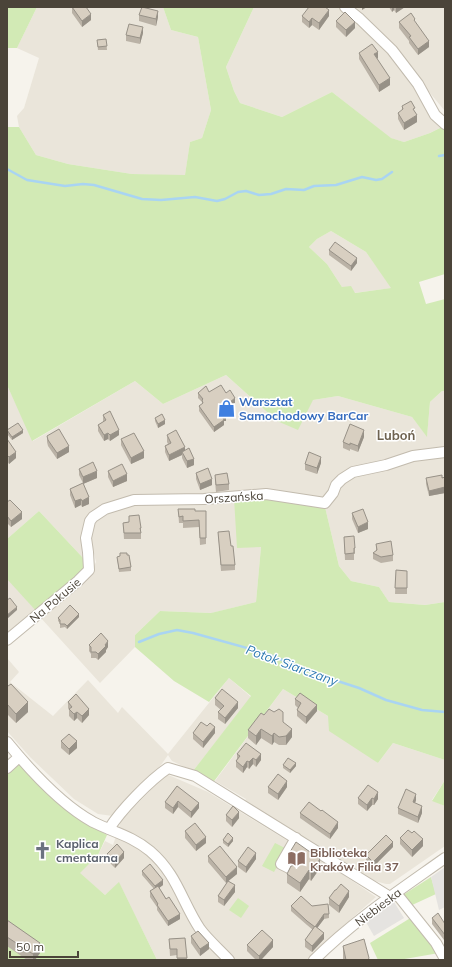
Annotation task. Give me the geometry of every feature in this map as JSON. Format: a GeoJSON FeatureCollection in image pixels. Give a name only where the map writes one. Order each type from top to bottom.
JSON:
{"type":"FeatureCollection","features":[{"type":"Feature","properties":{"kind":"street"},"geometry":{"type":"LineString","coordinates":[[345,7],[360,19],[392,50],[418,84],[435,115],[445,124]]}},
{"type":"Feature","properties":{"kind":"street","name":"Orszańska"},"geometry":{"type":"LineString","coordinates":[[88,552],[86,538],[90,522],[93,517],[105,509],[134,500],[204,499],[266,494],[325,503],[333,493],[336,485],[353,472],[386,465],[412,456],[445,452]]}},
{"type":"Feature","properties":{"kind":"street","name":"Na Pokusie"},"geometry":{"type":"LineString","coordinates":[[7,640],[78,581],[89,570],[88,552]]}},
{"type":"Feature","properties":{"kind":"street"},"geometry":{"type":"LineString","coordinates":[[7,742],[19,757],[51,789],[78,812],[93,821],[132,838],[150,851],[174,880],[200,930],[229,960]]}},
{"type":"Feature","properties":{"kind":"street"},"geometry":{"type":"LineString","coordinates":[[7,768],[19,757]]}},
{"type":"Feature","properties":{"kind":"street"},"geometry":{"type":"LineString","coordinates":[[110,829],[115,818],[158,775],[168,768],[195,776],[393,895],[436,943],[445,959]]}},
{"type":"Feature","properties":{"kind":"street"},"geometry":{"type":"LineString","coordinates":[[291,869],[281,864],[296,838]]}},
{"type":"Feature","properties":{"kind":"street","name":"Niebieska"},"geometry":{"type":"LineString","coordinates":[[314,960],[330,944],[393,895],[445,858]]}},
{"type":"Feature","properties":{"kind":"shaded area"},"geometry":{"type":"Polygon","coordinates":[[[37,7],[163,7],[171,30],[198,37],[211,110],[202,138],[190,142],[185,176],[132,174],[68,164],[36,155],[19,127],[17,116],[24,108],[39,58],[17,48],[37,7]]]}},
{"type":"Feature","properties":{"kind":"shaded area"},"geometry":{"type":"Polygon","coordinates":[[[254,7],[341,7],[386,48],[415,86],[430,116],[442,127],[404,142],[390,138],[332,92],[282,117],[240,103],[234,91],[226,67],[254,7]]]}},
{"type":"Feature","properties":{"kind":"shaded area"},"geometry":{"type":"Polygon","coordinates":[[[350,7],[445,7],[445,111],[425,87],[350,7]]]}},
{"type":"Feature","properties":{"kind":"shaded area"},"geometry":{"type":"Polygon","coordinates":[[[331,231],[366,252],[392,288],[354,293],[342,287],[327,264],[309,247],[317,239],[331,231]]]}},
{"type":"Feature","properties":{"kind":"shaded area"},"geometry":{"type":"Polygon","coordinates":[[[226,375],[277,421],[313,400],[338,396],[412,417],[427,436],[430,402],[442,391],[445,391],[445,449],[412,452],[363,467],[332,485],[322,499],[133,499],[87,521],[84,559],[39,511],[7,539],[7,385],[33,441],[135,381],[163,404],[226,375]]]}},
{"type":"Feature","properties":{"kind":"shaded area"},"geometry":{"type":"Polygon","coordinates":[[[445,455],[445,602],[425,605],[389,602],[379,587],[351,581],[339,566],[325,507],[346,478],[412,460],[445,455]]]}},
{"type":"Feature","properties":{"kind":"shaded area"},"geometry":{"type":"Polygon","coordinates":[[[234,498],[261,547],[256,602],[212,613],[160,611],[135,635],[135,647],[100,683],[40,617],[89,576],[96,562],[89,532],[96,521],[109,511],[134,503],[234,498]]]}},
{"type":"Feature","properties":{"kind":"shaded area"},"geometry":{"type":"Polygon","coordinates":[[[8,578],[37,612],[7,636],[7,579],[8,578]]]}},
{"type":"Feature","properties":{"kind":"shaded area"},"geometry":{"type":"Polygon","coordinates":[[[7,658],[19,672],[10,682],[53,716],[88,680],[118,713],[122,707],[168,754],[229,678],[251,697],[193,771],[172,761],[168,755],[161,765],[113,816],[98,814],[74,799],[30,757],[7,731],[7,658]]]}},
{"type":"Feature","properties":{"kind":"shaded area"},"geometry":{"type":"Polygon","coordinates":[[[283,689],[328,716],[378,763],[393,743],[445,760],[445,780],[432,800],[445,806],[445,846],[390,884],[375,881],[290,832],[291,829],[286,826],[283,827],[244,802],[246,799],[215,781],[283,689]]]}},
{"type":"Feature","properties":{"kind":"shaded area"},"geometry":{"type":"Polygon","coordinates":[[[166,774],[208,792],[345,876],[376,897],[342,927],[310,960],[157,960],[119,883],[105,895],[79,873],[98,855],[105,841],[113,845],[121,821],[166,774]]]}},
{"type":"Feature","properties":{"kind":"shaded area"},"geometry":{"type":"Polygon","coordinates":[[[445,867],[445,907],[439,910],[431,877],[445,867]]]}},
{"type":"Feature","properties":{"kind":"shaded area"},"geometry":{"type":"Polygon","coordinates":[[[394,902],[404,918],[374,936],[366,922],[394,902]]]}},
{"type":"Feature","properties":{"kind":"green space"},"geometry":{"type":"Polygon","coordinates":[[[7,7],[37,7],[17,48],[7,48],[7,7]]]}},
{"type":"Feature","properties":{"kind":"green space"},"geometry":{"type":"Polygon","coordinates":[[[163,7],[254,7],[226,67],[234,91],[240,103],[282,117],[332,92],[391,138],[404,142],[442,127],[445,128],[445,274],[419,282],[426,304],[445,299],[445,391],[442,391],[430,402],[427,437],[412,417],[338,396],[313,400],[298,430],[277,421],[226,375],[163,404],[135,381],[32,441],[7,385],[7,127],[19,127],[36,155],[68,164],[132,174],[185,175],[190,142],[202,138],[211,110],[198,37],[171,30],[163,7]],[[331,231],[317,239],[309,247],[327,264],[342,287],[351,286],[355,293],[391,288],[366,252],[331,231]]]}},
{"type":"Feature","properties":{"kind":"green space"},"geometry":{"type":"Polygon","coordinates":[[[234,498],[270,499],[325,507],[339,566],[351,581],[379,587],[389,602],[425,605],[445,602],[445,760],[393,743],[378,763],[329,731],[328,716],[283,689],[212,784],[193,771],[251,696],[229,678],[209,702],[174,681],[135,647],[135,635],[160,611],[211,613],[256,602],[261,547],[237,548],[234,498]]]}},
{"type":"Feature","properties":{"kind":"green space"},"geometry":{"type":"Polygon","coordinates":[[[39,511],[84,559],[84,570],[37,612],[7,579],[7,539],[39,511]]]}},
{"type":"Feature","properties":{"kind":"green space"},"geometry":{"type":"Polygon","coordinates":[[[20,762],[79,818],[107,835],[98,855],[80,873],[105,895],[119,882],[157,960],[7,960],[7,774],[20,762]]]}},
{"type":"Feature","properties":{"kind":"green space"},"geometry":{"type":"Polygon","coordinates":[[[445,780],[445,806],[432,801],[445,780]]]}},
{"type":"Feature","properties":{"kind":"green space"},"geometry":{"type":"Polygon","coordinates":[[[275,843],[287,849],[274,872],[262,866],[275,843]]]}},
{"type":"Feature","properties":{"kind":"green space"},"geometry":{"type":"Polygon","coordinates":[[[431,877],[436,894],[410,906],[403,895],[431,877]]]}},
{"type":"Feature","properties":{"kind":"green space"},"geometry":{"type":"Polygon","coordinates":[[[238,898],[249,906],[241,918],[229,910],[238,898]]]}},
{"type":"Feature","properties":{"kind":"green space"},"geometry":{"type":"Polygon","coordinates":[[[412,917],[439,953],[399,960],[378,960],[370,943],[412,917]]]}},
{"type":"Feature","properties":{"kind":"building"},"geometry":{"type":"Polygon","coordinates":[[[72,7],[86,7],[91,14],[82,21],[72,7]]]}},
{"type":"Feature","properties":{"kind":"building"},"geometry":{"type":"Polygon","coordinates":[[[142,7],[158,11],[156,19],[139,15],[142,7]]]}},
{"type":"Feature","properties":{"kind":"building"},"geometry":{"type":"Polygon","coordinates":[[[309,7],[325,7],[329,10],[319,23],[312,18],[309,22],[302,16],[309,7]]]}},
{"type":"Feature","properties":{"kind":"building"},"geometry":{"type":"Polygon","coordinates":[[[345,12],[355,22],[346,30],[336,21],[345,12]]]}},
{"type":"Feature","properties":{"kind":"building"},"geometry":{"type":"Polygon","coordinates":[[[411,13],[415,19],[414,20],[429,41],[418,49],[409,37],[411,36],[399,22],[411,13]]]}},
{"type":"Feature","properties":{"kind":"building"},"geometry":{"type":"Polygon","coordinates":[[[129,24],[143,27],[140,38],[126,35],[129,24]]]}},
{"type":"Feature","properties":{"kind":"building"},"geometry":{"type":"Polygon","coordinates":[[[106,39],[107,46],[98,47],[97,40],[106,39]]]}},
{"type":"Feature","properties":{"kind":"building"},"geometry":{"type":"Polygon","coordinates":[[[372,44],[378,52],[374,54],[390,78],[379,85],[359,53],[372,44]]]}},
{"type":"Feature","properties":{"kind":"building"},"geometry":{"type":"Polygon","coordinates":[[[411,101],[415,108],[413,109],[417,115],[404,123],[398,113],[403,109],[402,106],[411,101]]]}},
{"type":"Feature","properties":{"kind":"building"},"geometry":{"type":"Polygon","coordinates":[[[335,242],[357,258],[351,266],[329,250],[335,242]]]}},
{"type":"Feature","properties":{"kind":"building"},"geometry":{"type":"Polygon","coordinates":[[[221,385],[226,393],[230,390],[235,398],[221,410],[226,416],[223,418],[224,420],[214,427],[199,406],[203,403],[203,399],[198,393],[206,386],[209,392],[221,385]]]}},
{"type":"Feature","properties":{"kind":"building"},"geometry":{"type":"Polygon","coordinates":[[[110,411],[119,430],[110,435],[108,433],[104,435],[98,425],[106,420],[103,415],[110,411]]]}},
{"type":"Feature","properties":{"kind":"building"},"geometry":{"type":"Polygon","coordinates":[[[162,414],[165,420],[158,424],[155,418],[162,414]]]}},
{"type":"Feature","properties":{"kind":"building"},"geometry":{"type":"Polygon","coordinates":[[[18,423],[23,430],[12,437],[7,430],[18,423]]]}},
{"type":"Feature","properties":{"kind":"building"},"geometry":{"type":"Polygon","coordinates":[[[350,424],[364,430],[358,446],[343,442],[350,424]]]}},
{"type":"Feature","properties":{"kind":"building"},"geometry":{"type":"Polygon","coordinates":[[[59,429],[69,446],[57,453],[47,436],[59,429]]]}},
{"type":"Feature","properties":{"kind":"building"},"geometry":{"type":"Polygon","coordinates":[[[176,430],[185,447],[169,455],[165,446],[171,443],[167,435],[176,430]]]}},
{"type":"Feature","properties":{"kind":"building"},"geometry":{"type":"Polygon","coordinates":[[[134,433],[144,451],[131,458],[121,439],[134,433]]]}},
{"type":"Feature","properties":{"kind":"building"},"geometry":{"type":"Polygon","coordinates":[[[7,439],[16,452],[9,457],[7,455],[7,439]]]}},
{"type":"Feature","properties":{"kind":"building"},"geometry":{"type":"Polygon","coordinates":[[[189,448],[194,459],[187,461],[182,452],[189,448]]]}},
{"type":"Feature","properties":{"kind":"building"},"geometry":{"type":"Polygon","coordinates":[[[309,452],[321,457],[317,468],[305,464],[309,452]]]}},
{"type":"Feature","properties":{"kind":"building"},"geometry":{"type":"Polygon","coordinates":[[[93,462],[97,471],[83,477],[79,469],[93,462]]]}},
{"type":"Feature","properties":{"kind":"building"},"geometry":{"type":"Polygon","coordinates":[[[122,464],[127,474],[113,481],[108,471],[122,464]]]}},
{"type":"Feature","properties":{"kind":"building"},"geometry":{"type":"Polygon","coordinates":[[[208,468],[212,479],[200,484],[196,473],[208,468]]]}},
{"type":"Feature","properties":{"kind":"building"},"geometry":{"type":"Polygon","coordinates":[[[227,473],[229,484],[216,485],[215,475],[227,473]]]}},
{"type":"Feature","properties":{"kind":"building"},"geometry":{"type":"Polygon","coordinates":[[[442,475],[442,478],[445,477],[445,487],[429,491],[426,478],[442,475]]]}},
{"type":"Feature","properties":{"kind":"building"},"geometry":{"type":"Polygon","coordinates":[[[83,483],[89,497],[82,501],[81,499],[75,501],[70,489],[83,483]]]}},
{"type":"Feature","properties":{"kind":"building"},"geometry":{"type":"Polygon","coordinates":[[[10,500],[22,512],[11,521],[7,516],[7,502],[10,500]]]}},
{"type":"Feature","properties":{"kind":"building"},"geometry":{"type":"Polygon","coordinates":[[[178,509],[195,509],[195,511],[206,511],[206,538],[200,538],[199,520],[183,521],[183,516],[179,517],[178,509]]]}},
{"type":"Feature","properties":{"kind":"building"},"geometry":{"type":"Polygon","coordinates":[[[363,509],[368,522],[358,527],[352,513],[363,509]]]}},
{"type":"Feature","properties":{"kind":"building"},"geometry":{"type":"Polygon","coordinates":[[[139,515],[141,533],[124,533],[123,523],[129,522],[129,516],[139,515]]]}},
{"type":"Feature","properties":{"kind":"building"},"geometry":{"type":"Polygon","coordinates":[[[229,531],[231,546],[233,546],[235,565],[221,565],[218,532],[229,531]]]}},
{"type":"Feature","properties":{"kind":"building"},"geometry":{"type":"Polygon","coordinates":[[[354,536],[354,553],[345,554],[344,537],[354,536]]]}},
{"type":"Feature","properties":{"kind":"building"},"geometry":{"type":"Polygon","coordinates":[[[391,541],[393,555],[381,557],[373,553],[377,550],[376,544],[391,541]]]}},
{"type":"Feature","properties":{"kind":"building"},"geometry":{"type":"Polygon","coordinates":[[[120,553],[127,553],[127,555],[129,555],[131,567],[119,569],[117,557],[120,556],[120,553]]]}},
{"type":"Feature","properties":{"kind":"building"},"geometry":{"type":"Polygon","coordinates":[[[396,570],[407,571],[407,588],[395,588],[396,570]]]}},
{"type":"Feature","properties":{"kind":"building"},"geometry":{"type":"Polygon","coordinates":[[[10,598],[17,607],[7,615],[7,600],[10,598]]]}},
{"type":"Feature","properties":{"kind":"building"},"geometry":{"type":"Polygon","coordinates":[[[70,605],[79,614],[67,626],[65,624],[60,624],[60,620],[58,618],[70,605]]]}},
{"type":"Feature","properties":{"kind":"building"},"geometry":{"type":"Polygon","coordinates":[[[101,633],[108,641],[105,645],[106,646],[98,654],[96,652],[91,652],[91,647],[89,645],[101,633]]]}},
{"type":"Feature","properties":{"kind":"building"},"geometry":{"type":"Polygon","coordinates":[[[11,684],[28,702],[16,714],[7,704],[7,685],[8,686],[11,684]]]}},
{"type":"Feature","properties":{"kind":"building"},"geometry":{"type":"Polygon","coordinates":[[[222,689],[238,702],[225,718],[218,712],[224,706],[215,698],[222,689]]]}},
{"type":"Feature","properties":{"kind":"building"},"geometry":{"type":"Polygon","coordinates":[[[300,693],[317,705],[306,717],[297,710],[301,703],[295,699],[300,693]]]}},
{"type":"Feature","properties":{"kind":"building"},"geometry":{"type":"Polygon","coordinates":[[[76,694],[89,709],[82,716],[77,712],[74,714],[69,709],[72,707],[68,702],[76,694]]]}},
{"type":"Feature","properties":{"kind":"building"},"geometry":{"type":"Polygon","coordinates":[[[269,709],[274,712],[279,709],[283,712],[283,722],[292,729],[286,736],[279,737],[274,733],[272,736],[261,729],[256,736],[248,730],[261,713],[264,715],[269,709]]]}},
{"type":"Feature","properties":{"kind":"building"},"geometry":{"type":"Polygon","coordinates":[[[201,722],[207,726],[210,723],[215,727],[203,742],[193,733],[201,722]]]}},
{"type":"Feature","properties":{"kind":"building"},"geometry":{"type":"Polygon","coordinates":[[[69,734],[77,741],[69,749],[61,741],[69,734]]]}},
{"type":"Feature","properties":{"kind":"building"},"geometry":{"type":"Polygon","coordinates":[[[246,743],[261,754],[256,760],[253,758],[249,762],[247,761],[243,767],[236,761],[240,756],[237,754],[246,743]]]}},
{"type":"Feature","properties":{"kind":"building"},"geometry":{"type":"Polygon","coordinates":[[[288,758],[296,763],[290,770],[283,765],[288,758]]]}},
{"type":"Feature","properties":{"kind":"building"},"geometry":{"type":"Polygon","coordinates":[[[278,774],[287,781],[278,794],[268,787],[278,774]]]}},
{"type":"Feature","properties":{"kind":"building"},"geometry":{"type":"Polygon","coordinates":[[[368,785],[378,792],[374,799],[372,798],[367,805],[358,798],[368,785]]]}},
{"type":"Feature","properties":{"kind":"building"},"geometry":{"type":"Polygon","coordinates":[[[177,786],[199,803],[191,812],[178,801],[173,808],[165,802],[177,786]]]}},
{"type":"Feature","properties":{"kind":"building"},"geometry":{"type":"Polygon","coordinates":[[[406,789],[416,794],[413,802],[422,806],[418,817],[398,808],[406,789]]]}},
{"type":"Feature","properties":{"kind":"building"},"geometry":{"type":"Polygon","coordinates":[[[309,802],[338,822],[330,834],[300,813],[309,802]]]}},
{"type":"Feature","properties":{"kind":"building"},"geometry":{"type":"Polygon","coordinates":[[[233,806],[239,812],[232,820],[226,815],[233,806]]]}},
{"type":"Feature","properties":{"kind":"building"},"geometry":{"type":"Polygon","coordinates":[[[195,823],[206,837],[196,845],[185,831],[195,823]]]}},
{"type":"Feature","properties":{"kind":"building"},"geometry":{"type":"Polygon","coordinates":[[[408,830],[412,833],[414,831],[423,839],[412,850],[400,838],[408,830]]]}},
{"type":"Feature","properties":{"kind":"building"},"geometry":{"type":"Polygon","coordinates":[[[228,833],[233,838],[228,844],[223,840],[228,833]]]}},
{"type":"Feature","properties":{"kind":"building"},"geometry":{"type":"Polygon","coordinates":[[[386,835],[393,842],[373,862],[366,855],[386,835]]]}},
{"type":"Feature","properties":{"kind":"building"},"geometry":{"type":"Polygon","coordinates":[[[296,842],[320,859],[311,872],[309,870],[300,883],[287,874],[291,866],[295,865],[297,860],[296,856],[290,852],[296,842]]]}},
{"type":"Feature","properties":{"kind":"building"},"geometry":{"type":"Polygon","coordinates":[[[117,844],[124,852],[115,862],[107,854],[117,844]]]}},
{"type":"Feature","properties":{"kind":"building"},"geometry":{"type":"Polygon","coordinates":[[[220,846],[237,867],[226,877],[208,856],[220,846]]]}},
{"type":"Feature","properties":{"kind":"building"},"geometry":{"type":"Polygon","coordinates":[[[248,847],[256,853],[246,867],[238,861],[248,847]]]}},
{"type":"Feature","properties":{"kind":"building"},"geometry":{"type":"Polygon","coordinates":[[[150,864],[163,880],[155,886],[142,871],[150,864]]]}},
{"type":"Feature","properties":{"kind":"building"},"geometry":{"type":"Polygon","coordinates":[[[228,881],[235,885],[224,900],[218,896],[228,881]]]}},
{"type":"Feature","properties":{"kind":"building"},"geometry":{"type":"Polygon","coordinates":[[[341,884],[349,891],[339,906],[329,898],[341,884]]]}},
{"type":"Feature","properties":{"kind":"building"},"geometry":{"type":"Polygon","coordinates":[[[158,886],[166,899],[169,897],[180,914],[168,921],[157,905],[158,904],[150,891],[158,886]]]}},
{"type":"Feature","properties":{"kind":"building"},"geometry":{"type":"Polygon","coordinates":[[[301,896],[312,906],[328,904],[329,914],[324,914],[315,927],[291,906],[301,896]]]}},
{"type":"Feature","properties":{"kind":"building"},"geometry":{"type":"Polygon","coordinates":[[[438,913],[445,924],[445,935],[432,918],[438,913]]]}},
{"type":"Feature","properties":{"kind":"building"},"geometry":{"type":"Polygon","coordinates":[[[7,920],[40,943],[33,954],[7,937],[7,920]]]}},
{"type":"Feature","properties":{"kind":"building"},"geometry":{"type":"Polygon","coordinates":[[[315,926],[324,933],[312,946],[305,940],[315,926]]]}},
{"type":"Feature","properties":{"kind":"building"},"geometry":{"type":"Polygon","coordinates":[[[262,930],[273,940],[259,956],[247,945],[262,930]]]}},
{"type":"Feature","properties":{"kind":"building"},"geometry":{"type":"Polygon","coordinates":[[[198,931],[209,943],[200,949],[191,936],[198,931]]]}},
{"type":"Feature","properties":{"kind":"building"},"geometry":{"type":"Polygon","coordinates":[[[185,938],[187,958],[177,958],[177,949],[170,949],[169,939],[185,938]]]}},
{"type":"Feature","properties":{"kind":"building"},"geometry":{"type":"Polygon","coordinates":[[[364,939],[369,958],[368,960],[346,960],[343,946],[364,939]]]}},
{"type":"Feature","properties":{"kind":"waterway"},"geometry":{"type":"LineString","coordinates":[[439,156],[445,155]]}},
{"type":"Feature","properties":{"kind":"waterway"},"geometry":{"type":"LineString","coordinates":[[7,169],[27,180],[65,186],[83,184],[94,185],[142,199],[161,200],[195,197],[217,201],[225,199],[238,192],[246,191],[259,195],[271,194],[286,189],[304,190],[314,186],[336,185],[362,177],[376,180],[382,179],[392,172]]}},
{"type":"Feature","properties":{"kind":"waterway","name":"Potok Siarczany"},"geometry":{"type":"LineString","coordinates":[[139,642],[159,634],[177,630],[193,633],[265,653],[319,675],[359,688],[386,700],[422,710],[445,712]]}},
{"type":"Feature","properties":{"kind":"place","name":"Warsztat Samochodowy BarCar"},"geometry":{"type":"Point","coordinates":[226,408]}},
{"type":"Feature","properties":{"kind":"place","name":"Kaplica cmentarna"},"geometry":{"type":"Point","coordinates":[43,850]}},
{"type":"Feature","properties":{"kind":"place","name":"Biblioteka Kraków Filia 37"},"geometry":{"type":"Point","coordinates":[297,859]}},
{"type":"Feature","properties":{"kind":"district","name":"Luboń"},"geometry":{"type":"Point","coordinates":[396,435]}}]}
